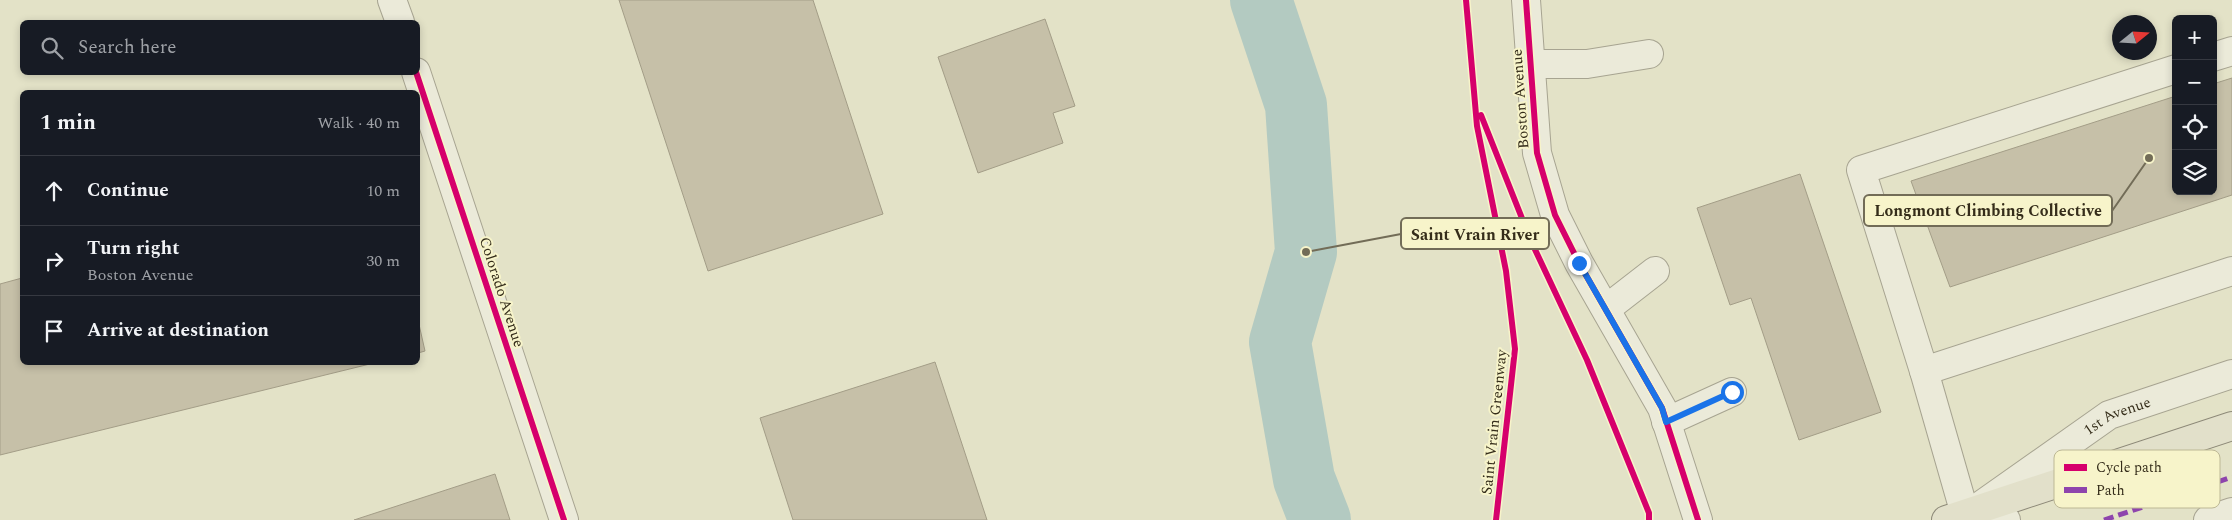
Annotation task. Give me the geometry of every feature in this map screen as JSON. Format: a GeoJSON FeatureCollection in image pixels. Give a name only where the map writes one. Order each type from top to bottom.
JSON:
{"type":"FeatureCollection","features":[{"type":"Feature","properties":{"kind":"main road"},"geometry":{"type":"LineString","coordinates":[[2160,450],[2232,426]]}},
{"type":"Feature","properties":{"kind":"main road"},"geometry":{"type":"LineString","coordinates":[[1960,515],[2054,485]]}},
{"type":"Feature","properties":{"kind":"street"},"geometry":{"type":"LineString","coordinates":[[392,0],[399,20]]}},
{"type":"Feature","properties":{"kind":"street","name":"Boston Avenue"},"geometry":{"type":"LineString","coordinates":[[1526,0],[1536,153],[1555,215],[1579,263],[1662,408],[1698,520]]}},
{"type":"Feature","properties":{"kind":"street"},"geometry":{"type":"LineString","coordinates":[[2217,56],[2232,51]]}},
{"type":"Feature","properties":{"kind":"street"},"geometry":{"type":"LineString","coordinates":[[1530,64],[1587,64],[1649,54]]}},
{"type":"Feature","properties":{"kind":"street"},"geometry":{"type":"LineString","coordinates":[[2006,520],[1960,515],[1924,371],[1861,170],[2172,70]]}},
{"type":"Feature","properties":{"kind":"street","name":"Colorado Avenue"},"geometry":{"type":"LineString","coordinates":[[417,75],[564,520]]}},
{"type":"Feature","properties":{"kind":"street"},"geometry":{"type":"LineString","coordinates":[[1606,309],[1655,272]]}},
{"type":"Feature","properties":{"kind":"street"},"geometry":{"type":"LineString","coordinates":[[1924,371],[2232,272]]}},
{"type":"Feature","properties":{"kind":"street","name":"1st Avenue"},"geometry":{"type":"LineString","coordinates":[[2056,450],[2109,414],[2232,374]]}},
{"type":"Feature","properties":{"kind":"street"},"geometry":{"type":"LineString","coordinates":[[1666,422],[1732,392]]}},
{"type":"Feature","properties":{"kind":"street","name":"1st Avenue"},"geometry":{"type":"LineString","coordinates":[[1960,515],[2054,451]]}},
{"type":"Feature","properties":{"kind":"street"},"geometry":{"type":"LineString","coordinates":[[2208,520],[2232,512]]}},
{"type":"Feature","properties":{"kind":"building"},"geometry":{"type":"Polygon","coordinates":[[[619,0],[813,0],[883,214],[708,271],[619,0]]]}},
{"type":"Feature","properties":{"kind":"building"},"geometry":{"type":"Polygon","coordinates":[[[1045,19],[1075,106],[1053,113],[1063,143],[978,173],[938,57],[1045,19]]]}},
{"type":"Feature","properties":{"kind":"building"},"geometry":{"type":"Polygon","coordinates":[[[2232,78],[2232,195],[1950,287],[1911,181],[2172,97],[2172,195],[2217,195],[2217,83],[2232,78]]]}},
{"type":"Feature","properties":{"kind":"building"},"geometry":{"type":"Polygon","coordinates":[[[1800,174],[1881,412],[1799,440],[1751,298],[1730,305],[1697,208],[1800,174]]]}},
{"type":"Feature","properties":{"kind":"building"},"geometry":{"type":"Polygon","coordinates":[[[20,279],[20,365],[366,365],[0,455],[0,284],[20,279]]]}},
{"type":"Feature","properties":{"kind":"building"},"geometry":{"type":"Polygon","coordinates":[[[420,329],[425,351],[420,352],[420,329]]]}},
{"type":"Feature","properties":{"kind":"building"},"geometry":{"type":"Polygon","coordinates":[[[935,362],[987,520],[793,520],[760,418],[935,362]]]}},
{"type":"Feature","properties":{"kind":"building"},"geometry":{"type":"Polygon","coordinates":[[[495,474],[510,520],[354,520],[495,474]]]}},
{"type":"Feature","properties":{"kind":"waterway"},"geometry":{"type":"LineString","coordinates":[[1261,0],[1296,105],[1306,252],[1280,342],[1304,479],[1320,520]]}},
{"type":"Feature","properties":{"kind":"marked path"},"geometry":{"type":"LineString","coordinates":[[2220,481],[2232,477]]}},
{"type":"Feature","properties":{"kind":"marked path"},"geometry":{"type":"LineString","coordinates":[[2104,520],[2140,508]]}},
{"type":"Feature","properties":{"kind":"cycle path","name":"Saint Vrain Greenway"},"geometry":{"type":"LineString","coordinates":[[1466,0],[1477,126],[1506,271],[1515,349],[1496,520]]}},
{"type":"Feature","properties":{"kind":"cycle path"},"geometry":{"type":"LineString","coordinates":[[1526,0],[1537,153],[1555,215],[1579,263],[1662,408],[1698,520]]}},
{"type":"Feature","properties":{"kind":"cycle path"},"geometry":{"type":"LineString","coordinates":[[417,75],[564,520]]}},
{"type":"Feature","properties":{"kind":"cycle path"},"geometry":{"type":"LineString","coordinates":[[1481,115],[1531,241],[1587,360],[1649,513],[1649,520]]}},
{"type":"Feature","properties":{"kind":"place","name":"Longmont Climbing Collective"},"geometry":{"type":"Point","coordinates":[2149,158]}},
{"type":"Feature","properties":{"kind":"place","name":"Saint Vrain River"},"geometry":{"type":"Point","coordinates":[1306,252]}},
{"type":"Feature","properties":{"kind":"route"},"geometry":{"type":"LineString","coordinates":[[1579,263],[1662,408],[1666,422],[1732,392]]}}]}
